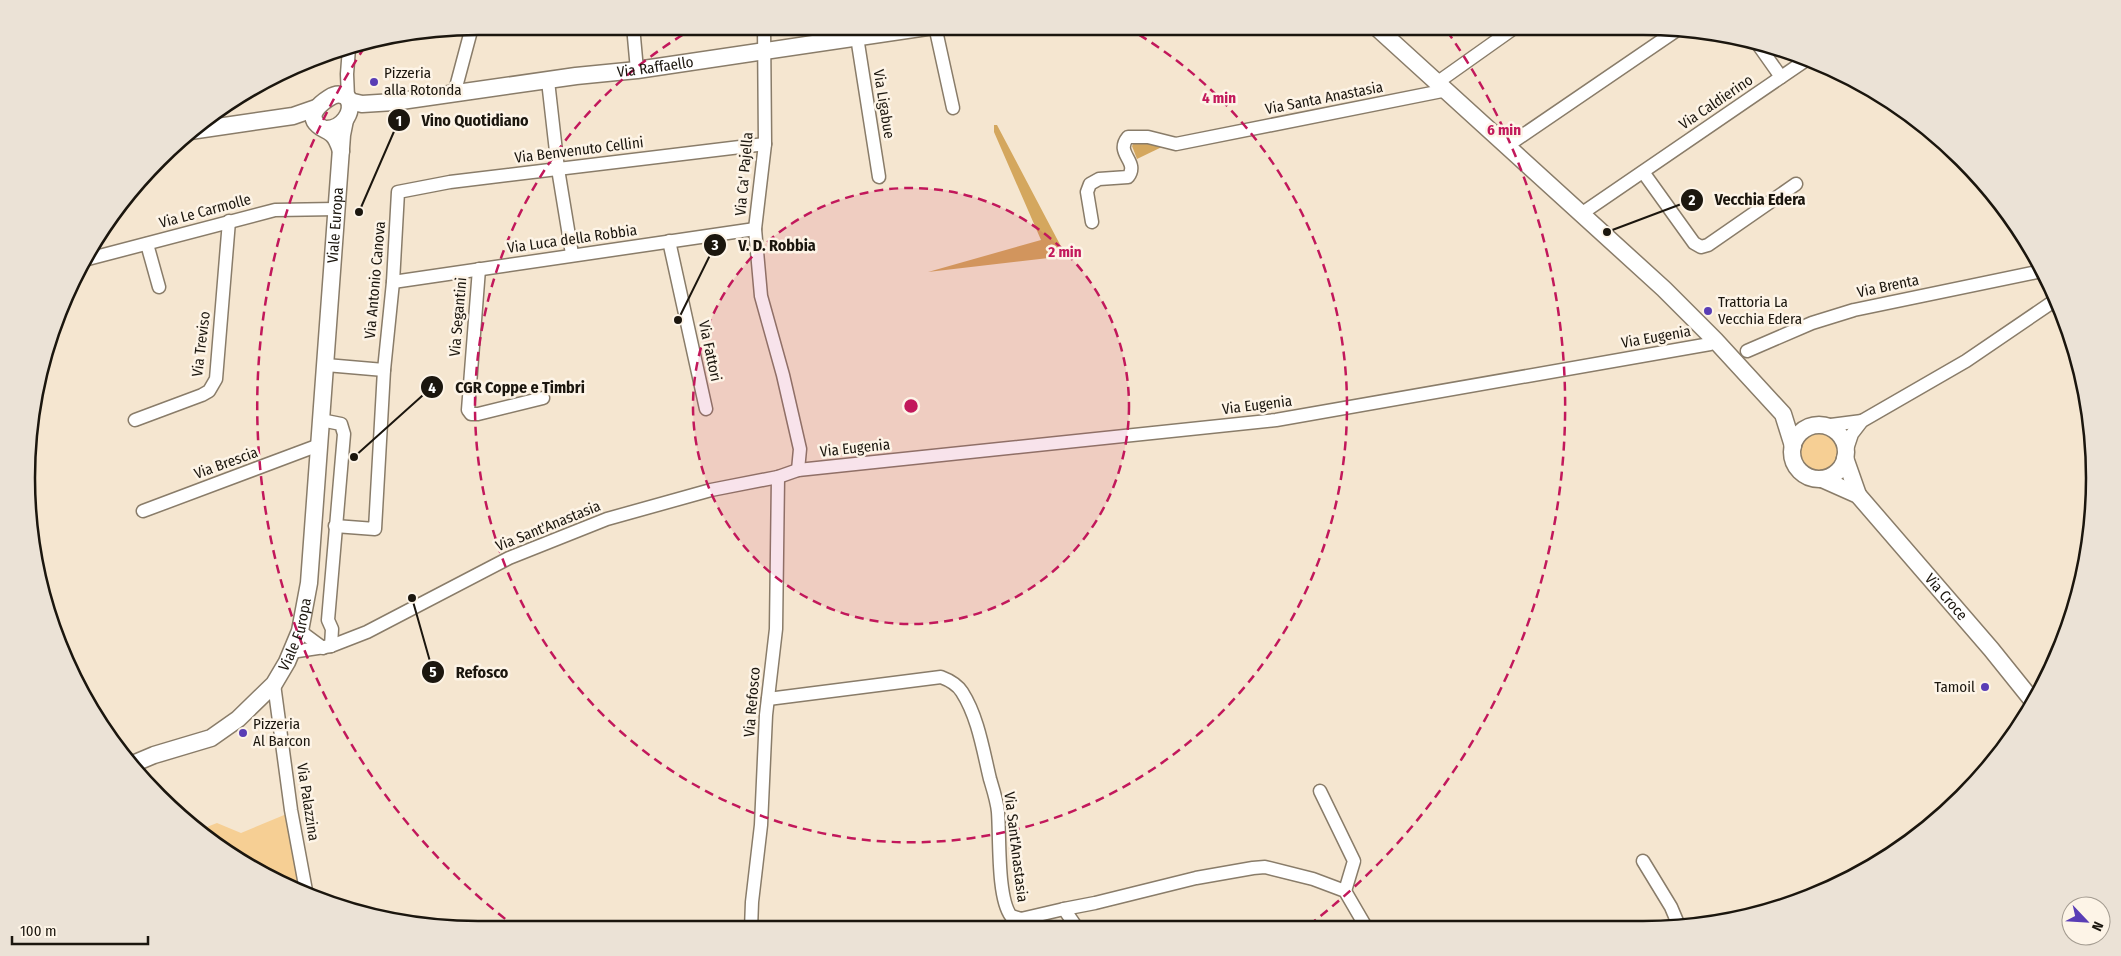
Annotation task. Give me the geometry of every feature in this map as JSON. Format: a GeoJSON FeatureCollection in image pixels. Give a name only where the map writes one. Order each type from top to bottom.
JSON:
{"type":"FeatureCollection","features":[{"type":"Feature","properties":{"kind":"main road","name":"Via Raffaello"},"geometry":{"type":"LineString","coordinates":[[345,106],[361,109],[376,104],[637,70],[871,35]]}},
{"type":"Feature","properties":{"kind":"main road"},"geometry":{"type":"LineString","coordinates":[[1385,35],[1664,289],[1715,340],[1783,414],[1793,446]]}},
{"type":"Feature","properties":{"kind":"main road"},"geometry":{"type":"LineString","coordinates":[[205,130],[293,116],[316,108],[345,106]]}},
{"type":"Feature","properties":{"kind":"main road"},"geometry":{"type":"LineString","coordinates":[[293,116],[322,128],[334,128],[345,106]]}},
{"type":"Feature","properties":{"kind":"main road","name":"Viale Europa"},"geometry":{"type":"LineString","coordinates":[[138,762],[211,738],[238,719],[274,684],[300,632],[309,583],[345,106]]}},
{"type":"Feature","properties":{"kind":"main road"},"geometry":{"type":"LineString","coordinates":[[316,108],[315,121],[337,140],[341,151]]}},
{"type":"Feature","properties":{"kind":"main road","name":"Via Croce"},"geometry":{"type":"LineString","coordinates":[[1783,414],[1831,428],[1842,438],[1858,495],[1991,649],[2029,696]]}},
{"type":"Feature","properties":{"kind":"main road"},"geometry":{"type":"LineString","coordinates":[[1793,446],[1801,432],[1820,426]]}},
{"type":"Feature","properties":{"kind":"main road","name":"Via Croce"},"geometry":{"type":"LineString","coordinates":[[1793,446],[1794,463],[1799,470],[1813,478],[1822,479],[1858,495]]}},
{"type":"Feature","properties":{"kind":"main road"},"geometry":{"type":"LineString","coordinates":[[1822,479],[1837,473],[1846,455]]}},
{"type":"Feature","properties":{"kind":"street"},"geometry":{"type":"LineString","coordinates":[[457,93],[456,87],[470,35]]}},
{"type":"Feature","properties":{"kind":"street"},"geometry":{"type":"LineString","coordinates":[[634,35],[637,70]]}},
{"type":"Feature","properties":{"kind":"street","name":"Via Ca' Pajella"},"geometry":{"type":"LineString","coordinates":[[764,35],[765,144],[755,229],[761,296],[783,375],[798,440],[800,450],[798,470]]}},
{"type":"Feature","properties":{"kind":"street"},"geometry":{"type":"LineString","coordinates":[[936,35],[953,108]]}},
{"type":"Feature","properties":{"kind":"street"},"geometry":{"type":"LineString","coordinates":[[1442,86],[1506,35]]}},
{"type":"Feature","properties":{"kind":"street"},"geometry":{"type":"LineString","coordinates":[[1507,146],[1668,36]]}},
{"type":"Feature","properties":{"kind":"street","name":"Via Ligabue"},"geometry":{"type":"LineString","coordinates":[[857,37],[879,176]]}},
{"type":"Feature","properties":{"kind":"street"},"geometry":{"type":"LineString","coordinates":[[1763,52],[1781,77]]}},
{"type":"Feature","properties":{"kind":"street","name":"Viale Europa"},"geometry":{"type":"LineString","coordinates":[[345,106],[348,55]]}},
{"type":"Feature","properties":{"kind":"street","name":"Via Caldierino"},"geometry":{"type":"LineString","coordinates":[[1581,214],[1800,64]]}},
{"type":"Feature","properties":{"kind":"street"},"geometry":{"type":"LineString","coordinates":[[548,81],[558,168],[572,254]]}},
{"type":"Feature","properties":{"kind":"street","name":"Via Santa Anastasia"},"geometry":{"type":"LineString","coordinates":[[1092,222],[1087,192],[1090,184],[1099,179],[1128,176],[1132,171],[1132,167],[1123,149],[1124,142],[1128,137],[1148,137],[1176,144],[1442,86]]}},
{"type":"Feature","properties":{"kind":"street","name":"Via Benvenuto Cellini"},"geometry":{"type":"LineString","coordinates":[[398,192],[450,182],[765,144]]}},
{"type":"Feature","properties":{"kind":"street"},"geometry":{"type":"LineString","coordinates":[[1643,172],[1694,243],[1701,247],[1708,245],[1796,184]]}},
{"type":"Feature","properties":{"kind":"street","name":"Via Antonio Canova"},"geometry":{"type":"LineString","coordinates":[[335,526],[375,529],[384,370],[393,282],[398,192]]}},
{"type":"Feature","properties":{"kind":"street","name":"Via Le Carmolle"},"geometry":{"type":"LineString","coordinates":[[93,258],[275,210],[337,210]]}},
{"type":"Feature","properties":{"kind":"street","name":"Via Treviso"},"geometry":{"type":"LineString","coordinates":[[135,420],[202,395],[209,391],[216,379],[229,221]]}},
{"type":"Feature","properties":{"kind":"street","name":"Via Luca della Robbia"},"geometry":{"type":"LineString","coordinates":[[393,282],[572,254],[755,229]]}},
{"type":"Feature","properties":{"kind":"street","name":"Via Fattori"},"geometry":{"type":"LineString","coordinates":[[669,241],[706,409]]}},
{"type":"Feature","properties":{"kind":"street"},"geometry":{"type":"LineString","coordinates":[[147,244],[159,288]]}},
{"type":"Feature","properties":{"kind":"street","name":"Via Segantini"},"geometry":{"type":"LineString","coordinates":[[479,269],[468,410],[471,414],[478,414],[543,398]]}},
{"type":"Feature","properties":{"kind":"street","name":"Via Brenta"},"geometry":{"type":"LineString","coordinates":[[1747,351],[1812,323],[1854,310],[2035,272]]}},
{"type":"Feature","properties":{"kind":"street"},"geometry":{"type":"LineString","coordinates":[[1846,455],[1852,434],[1862,421],[1966,360],[2050,304]]}},
{"type":"Feature","properties":{"kind":"street","name":"Via Eugenia"},"geometry":{"type":"LineString","coordinates":[[798,470],[1276,420],[1710,344],[1715,340]]}},
{"type":"Feature","properties":{"kind":"street"},"geometry":{"type":"LineString","coordinates":[[326,365],[384,370]]}},
{"type":"Feature","properties":{"kind":"street","name":"Viale Europa"},"geometry":{"type":"LineString","coordinates":[[321,420],[341,424],[344,434],[328,620],[332,629],[327,647]]}},
{"type":"Feature","properties":{"kind":"street"},"geometry":{"type":"LineString","coordinates":[[1820,426],[1862,421]]}},
{"type":"Feature","properties":{"kind":"street","name":"Via Brescia"},"geometry":{"type":"LineString","coordinates":[[143,511],[319,445]]}},
{"type":"Feature","properties":{"kind":"street","name":"Via Sant'Anastasia"},"geometry":{"type":"LineString","coordinates":[[291,652],[327,647],[367,632],[509,558],[607,519],[711,490],[778,477],[798,470]]}},
{"type":"Feature","properties":{"kind":"street","name":"Via Refosco"},"geometry":{"type":"LineString","coordinates":[[751,921],[761,825],[768,699],[776,629],[778,477]]}},
{"type":"Feature","properties":{"kind":"street"},"geometry":{"type":"LineString","coordinates":[[300,632],[327,647]]}},
{"type":"Feature","properties":{"kind":"street","name":"Via Sant'Anastasia"},"geometry":{"type":"LineString","coordinates":[[768,699],[941,678],[956,684],[962,691],[968,704],[981,739],[997,809],[1003,896],[1007,911],[1012,916],[1022,919],[1095,904],[1196,878],[1253,868],[1281,870],[1313,878],[1345,891]]}},
{"type":"Feature","properties":{"kind":"street","name":"Via Palazzina"},"geometry":{"type":"LineString","coordinates":[[274,684],[291,810],[305,886]]}},
{"type":"Feature","properties":{"kind":"street"},"geometry":{"type":"LineString","coordinates":[[1320,791],[1354,861],[1345,891],[1362,921]]}},
{"type":"Feature","properties":{"kind":"street"},"geometry":{"type":"LineString","coordinates":[[1643,861],[1671,907],[1676,920]]}},
{"type":"Feature","properties":{"kind":"street"},"geometry":{"type":"LineString","coordinates":[[1064,909],[1072,921]]}},
{"type":"Feature","properties":{"kind":"shaded area"},"geometry":{"type":"Polygon","coordinates":[[[994,125],[997,125],[1066,256],[928,272],[1041,240],[994,132],[994,125]]]}},
{"type":"Feature","properties":{"kind":"shaded area"},"geometry":{"type":"Polygon","coordinates":[[[1136,140],[1168,144],[1137,159],[1132,146],[1136,140]]]}},
{"type":"Feature","properties":{"kind":"shaded area"},"geometry":{"type":"Polygon","coordinates":[[[1819,430],[1834,436],[1840,451],[1834,466],[1819,472],[1804,466],[1798,451],[1804,436],[1819,430]]]}},
{"type":"Feature","properties":{"kind":"shaded area"},"geometry":{"type":"Polygon","coordinates":[[[289,813],[292,852],[299,883],[256,862],[206,827],[217,823],[241,833],[289,813]]]}},
{"type":"Feature","properties":{"kind":"place","name":"Pizzeria alla Rotonda"},"geometry":{"type":"Point","coordinates":[374,82]}},
{"type":"Feature","properties":{"kind":"place","name":"Vino Quotidiano"},"geometry":{"type":"Point","coordinates":[359,212]}},
{"type":"Feature","properties":{"kind":"place","name":"Vecchia Edera"},"geometry":{"type":"Point","coordinates":[1607,232]}},
{"type":"Feature","properties":{"kind":"place","name":"Trattoria La Vecchia Edera"},"geometry":{"type":"Point","coordinates":[1708,311]}},
{"type":"Feature","properties":{"kind":"place","name":"V. D. Robbia"},"geometry":{"type":"Point","coordinates":[678,320]}},
{"type":"Feature","properties":{"kind":"place","name":"CGR Coppe e Timbri"},"geometry":{"type":"Point","coordinates":[354,457]}},
{"type":"Feature","properties":{"kind":"place","name":"Refosco"},"geometry":{"type":"Point","coordinates":[412,598]}},
{"type":"Feature","properties":{"kind":"place","name":"Tamoil"},"geometry":{"type":"Point","coordinates":[1985,687]}},
{"type":"Feature","properties":{"kind":"place","name":"Pizzeria Al Barcon"},"geometry":{"type":"Point","coordinates":[243,733]}}]}
